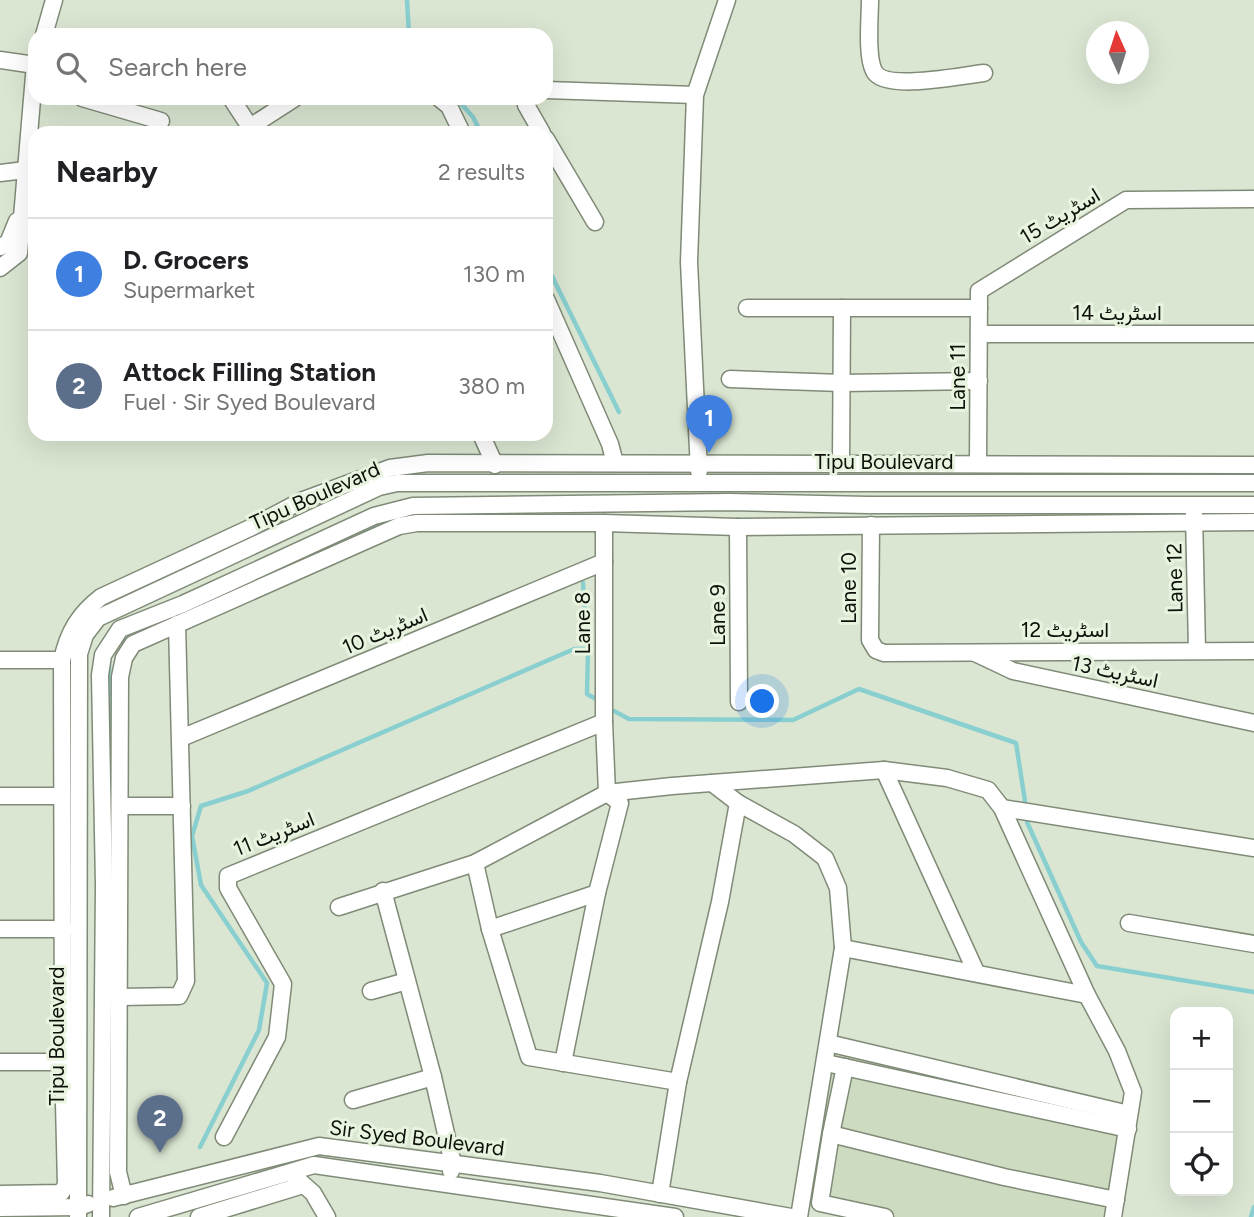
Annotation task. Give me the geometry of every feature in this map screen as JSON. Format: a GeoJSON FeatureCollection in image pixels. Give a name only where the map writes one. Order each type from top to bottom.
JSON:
{"type":"FeatureCollection","features":[{"type":"Feature","properties":{"kind":"street"},"geometry":{"type":"LineString","coordinates":[[46,28],[54,0]]}},
{"type":"Feature","properties":{"kind":"street"},"geometry":{"type":"LineString","coordinates":[[699,482],[689,262],[695,94],[727,0]]}},
{"type":"Feature","properties":{"kind":"street"},"geometry":{"type":"LineString","coordinates":[[870,0],[871,62],[874,73],[884,80],[910,82],[984,73]]}},
{"type":"Feature","properties":{"kind":"street"},"geometry":{"type":"LineString","coordinates":[[0,60],[28,63]]}},
{"type":"Feature","properties":{"kind":"street"},"geometry":{"type":"LineString","coordinates":[[553,90],[695,94]]}},
{"type":"Feature","properties":{"kind":"street"},"geometry":{"type":"LineString","coordinates":[[30,126],[32,105]]}},
{"type":"Feature","properties":{"kind":"street"},"geometry":{"type":"LineString","coordinates":[[106,105],[161,121]]}},
{"type":"Feature","properties":{"kind":"street"},"geometry":{"type":"LineString","coordinates":[[239,105],[250,126]]}},
{"type":"Feature","properties":{"kind":"street"},"geometry":{"type":"LineString","coordinates":[[257,126],[286,105]]}},
{"type":"Feature","properties":{"kind":"street"},"geometry":{"type":"LineString","coordinates":[[448,105],[459,126]]}},
{"type":"Feature","properties":{"kind":"street"},"geometry":{"type":"LineString","coordinates":[[526,105],[538,126]]}},
{"type":"Feature","properties":{"kind":"street"},"geometry":{"type":"LineString","coordinates":[[0,268],[19,253],[28,142]]}},
{"type":"Feature","properties":{"kind":"street"},"geometry":{"type":"LineString","coordinates":[[553,151],[595,222]]}},
{"type":"Feature","properties":{"kind":"street"},"geometry":{"type":"LineString","coordinates":[[0,173],[25,170]]}},
{"type":"Feature","properties":{"kind":"street","name":"اسٹریٹ 15"},"geometry":{"type":"LineString","coordinates":[[979,290],[1126,200],[1254,200]]}},
{"type":"Feature","properties":{"kind":"street"},"geometry":{"type":"LineString","coordinates":[[0,247],[8,243],[22,209]]}},
{"type":"Feature","properties":{"kind":"street","name":"Lane 11"},"geometry":{"type":"LineString","coordinates":[[978,463],[979,290]]}},
{"type":"Feature","properties":{"kind":"street"},"geometry":{"type":"LineString","coordinates":[[747,308],[979,308]]}},
{"type":"Feature","properties":{"kind":"street"},"geometry":{"type":"LineString","coordinates":[[841,463],[842,308]]}},
{"type":"Feature","properties":{"kind":"street"},"geometry":{"type":"LineString","coordinates":[[553,315],[610,444],[615,463]]}},
{"type":"Feature","properties":{"kind":"street","name":"اسٹریٹ 14"},"geometry":{"type":"LineString","coordinates":[[979,334],[1254,334]]}},
{"type":"Feature","properties":{"kind":"street"},"geometry":{"type":"LineString","coordinates":[[730,379],[842,383],[979,381]]}},
{"type":"Feature","properties":{"kind":"street"},"geometry":{"type":"LineString","coordinates":[[484,441],[495,465]]}},
{"type":"Feature","properties":{"kind":"street"},"geometry":{"type":"LineString","coordinates":[[0,1195],[51,1195],[61,1192],[66,1185],[71,1117],[62,1062],[64,929],[71,855],[62,796],[62,660],[72,628],[86,609],[101,597],[250,528],[301,501],[390,468],[428,463],[1254,465]]}},
{"type":"Feature","properties":{"kind":"street","name":"Tipu Boulevard"},"geometry":{"type":"LineString","coordinates":[[78,1212],[71,1117],[71,855],[79,654],[85,635],[98,618],[379,487],[397,483],[1254,483]]}},
{"type":"Feature","properties":{"kind":"street"},"geometry":{"type":"LineString","coordinates":[[471,523],[473,483]]}},
{"type":"Feature","properties":{"kind":"street"},"geometry":{"type":"LineString","coordinates":[[1013,505],[1015,483]]}},
{"type":"Feature","properties":{"kind":"street","name":"Tipu Boulevard"},"geometry":{"type":"LineString","coordinates":[[101,1217],[104,885],[100,675],[103,655],[120,629],[183,604],[374,516],[413,506],[729,502],[867,505],[1254,505]]}},
{"type":"Feature","properties":{"kind":"street","name":"Lane 12"},"geometry":{"type":"LineString","coordinates":[[1194,504],[1197,650]]}},
{"type":"Feature","properties":{"kind":"street"},"geometry":{"type":"LineString","coordinates":[[124,1196],[118,1172],[120,677],[124,658],[133,643],[399,526],[423,522],[738,527],[1254,523]]}},
{"type":"Feature","properties":{"kind":"street","name":"Lane 8"},"geometry":{"type":"LineString","coordinates":[[597,893],[620,803],[607,793],[604,722],[604,523]]}},
{"type":"Feature","properties":{"kind":"street","name":"Lane 10"},"geometry":{"type":"LineString","coordinates":[[871,525],[870,640],[876,650]]}},
{"type":"Feature","properties":{"kind":"street","name":"Lane 9"},"geometry":{"type":"LineString","coordinates":[[738,527],[739,702]]}},
{"type":"Feature","properties":{"kind":"street","name":"اسٹریٹ 10"},"geometry":{"type":"LineString","coordinates":[[181,738],[604,562]]}},
{"type":"Feature","properties":{"kind":"street"},"geometry":{"type":"LineString","coordinates":[[120,997],[179,996],[186,981],[177,624]]}},
{"type":"Feature","properties":{"kind":"street","name":"اسٹریٹ 12"},"geometry":{"type":"LineString","coordinates":[[876,650],[884,653],[1254,650]]}},
{"type":"Feature","properties":{"kind":"street","name":"اسٹریٹ 13"},"geometry":{"type":"LineString","coordinates":[[971,652],[1013,671],[1254,723]]}},
{"type":"Feature","properties":{"kind":"street"},"geometry":{"type":"LineString","coordinates":[[0,660],[62,660]]}},
{"type":"Feature","properties":{"kind":"street","name":"اسٹریٹ 11"},"geometry":{"type":"LineString","coordinates":[[224,1136],[277,1037],[283,985],[228,888],[228,876],[604,722]]}},
{"type":"Feature","properties":{"kind":"street"},"geometry":{"type":"LineString","coordinates":[[884,770],[976,972]]}},
{"type":"Feature","properties":{"kind":"street"},"geometry":{"type":"LineString","coordinates":[[339,907],[475,863],[607,793],[884,770],[947,778],[988,790],[1002,808],[1087,995],[1118,1051],[1133,1092],[1115,1209],[1004,1177],[831,1134]]}},
{"type":"Feature","properties":{"kind":"street"},"geometry":{"type":"LineString","coordinates":[[712,783],[738,803],[794,834],[825,858],[838,888],[843,948],[799,1217]]}},
{"type":"Feature","properties":{"kind":"street"},"geometry":{"type":"LineString","coordinates":[[0,796],[62,796]]}},
{"type":"Feature","properties":{"kind":"street"},"geometry":{"type":"LineString","coordinates":[[660,1194],[678,1082],[720,902],[738,803]]}},
{"type":"Feature","properties":{"kind":"street"},"geometry":{"type":"LineString","coordinates":[[120,806],[182,806]]}},
{"type":"Feature","properties":{"kind":"street"},"geometry":{"type":"LineString","coordinates":[[1002,808],[1254,848]]}},
{"type":"Feature","properties":{"kind":"street"},"geometry":{"type":"LineString","coordinates":[[475,863],[490,929],[529,1057],[678,1082]]}},
{"type":"Feature","properties":{"kind":"street"},"geometry":{"type":"LineString","coordinates":[[383,891],[433,1077],[453,1164],[449,1184]]}},
{"type":"Feature","properties":{"kind":"street"},"geometry":{"type":"LineString","coordinates":[[490,929],[597,893],[563,1063]]}},
{"type":"Feature","properties":{"kind":"street"},"geometry":{"type":"LineString","coordinates":[[1129,923],[1254,944]]}},
{"type":"Feature","properties":{"kind":"street"},"geometry":{"type":"LineString","coordinates":[[0,929],[64,929]]}},
{"type":"Feature","properties":{"kind":"street"},"geometry":{"type":"LineString","coordinates":[[843,948],[1087,995]]}},
{"type":"Feature","properties":{"kind":"street"},"geometry":{"type":"LineString","coordinates":[[371,991],[407,981]]}},
{"type":"Feature","properties":{"kind":"street"},"geometry":{"type":"LineString","coordinates":[[828,1043],[1128,1122]]}},
{"type":"Feature","properties":{"kind":"street"},"geometry":{"type":"LineString","coordinates":[[0,1062],[62,1062]]}},
{"type":"Feature","properties":{"kind":"street"},"geometry":{"type":"LineString","coordinates":[[826,1063],[1128,1122]]}},
{"type":"Feature","properties":{"kind":"street"},"geometry":{"type":"LineString","coordinates":[[845,1067],[820,1203],[885,1217]]}},
{"type":"Feature","properties":{"kind":"street"},"geometry":{"type":"LineString","coordinates":[[353,1100],[433,1077]]}},
{"type":"Feature","properties":{"kind":"street","name":"Sir Syed Boulevard"},"geometry":{"type":"LineString","coordinates":[[0,1208],[78,1212],[101,1200],[318,1146],[600,1183],[791,1217]]}},
{"type":"Feature","properties":{"kind":"street","name":"Sir Syed Boulevard"},"geometry":{"type":"LineString","coordinates":[[138,1217],[314,1165],[449,1184],[594,1210],[675,1217]]}},
{"type":"Feature","properties":{"kind":"street"},"geometry":{"type":"LineString","coordinates":[[290,1171],[313,1193],[327,1217]]}},
{"type":"Feature","properties":{"kind":"street"},"geometry":{"type":"LineString","coordinates":[[594,1210],[600,1183]]}},
{"type":"Feature","properties":{"kind":"street"},"geometry":{"type":"LineString","coordinates":[[199,1217],[303,1185]]}},
{"type":"Feature","properties":{"kind":"shaded area"},"geometry":{"type":"Polygon","coordinates":[[[828,1043],[1129,1114],[1109,1217],[878,1217],[820,1203],[828,1043]]]}},
{"type":"Feature","properties":{"kind":"waterway"},"geometry":{"type":"LineString","coordinates":[[407,0],[409,28]]}},
{"type":"Feature","properties":{"kind":"waterway"},"geometry":{"type":"LineString","coordinates":[[462,105],[478,126]]}},
{"type":"Feature","properties":{"kind":"waterway"},"geometry":{"type":"LineString","coordinates":[[553,278],[619,412]]}},
{"type":"Feature","properties":{"kind":"waterway"},"geometry":{"type":"LineString","coordinates":[[209,601],[396,518]]}},
{"type":"Feature","properties":{"kind":"waterway"},"geometry":{"type":"LineString","coordinates":[[583,583],[588,649],[587,694],[594,698]]}},
{"type":"Feature","properties":{"kind":"waterway"},"geometry":{"type":"LineString","coordinates":[[117,644],[188,610]]}},
{"type":"Feature","properties":{"kind":"waterway"},"geometry":{"type":"LineString","coordinates":[[200,1147],[259,1030],[267,983],[201,885],[192,836],[201,806],[248,791],[574,649],[588,649]]}},
{"type":"Feature","properties":{"kind":"waterway"},"geometry":{"type":"LineString","coordinates":[[109,664],[110,768]]}},
{"type":"Feature","properties":{"kind":"waterway"},"geometry":{"type":"LineString","coordinates":[[614,711],[629,719],[793,720],[859,689],[1016,743],[1025,801]]}},
{"type":"Feature","properties":{"kind":"waterway"},"geometry":{"type":"LineString","coordinates":[[1027,822],[1081,942],[1097,966],[1254,992]]}},
{"type":"Feature","properties":{"kind":"waterway"},"geometry":{"type":"LineString","coordinates":[[1251,1217],[1254,1207]]}},
{"type":"Feature","properties":{"kind":"place","name":"D. Grocers"},"geometry":{"type":"Point","coordinates":[709,453]}},
{"type":"Feature","properties":{"kind":"place","name":"Attock Filling Station"},"geometry":{"type":"Point","coordinates":[160,1153]}}]}
